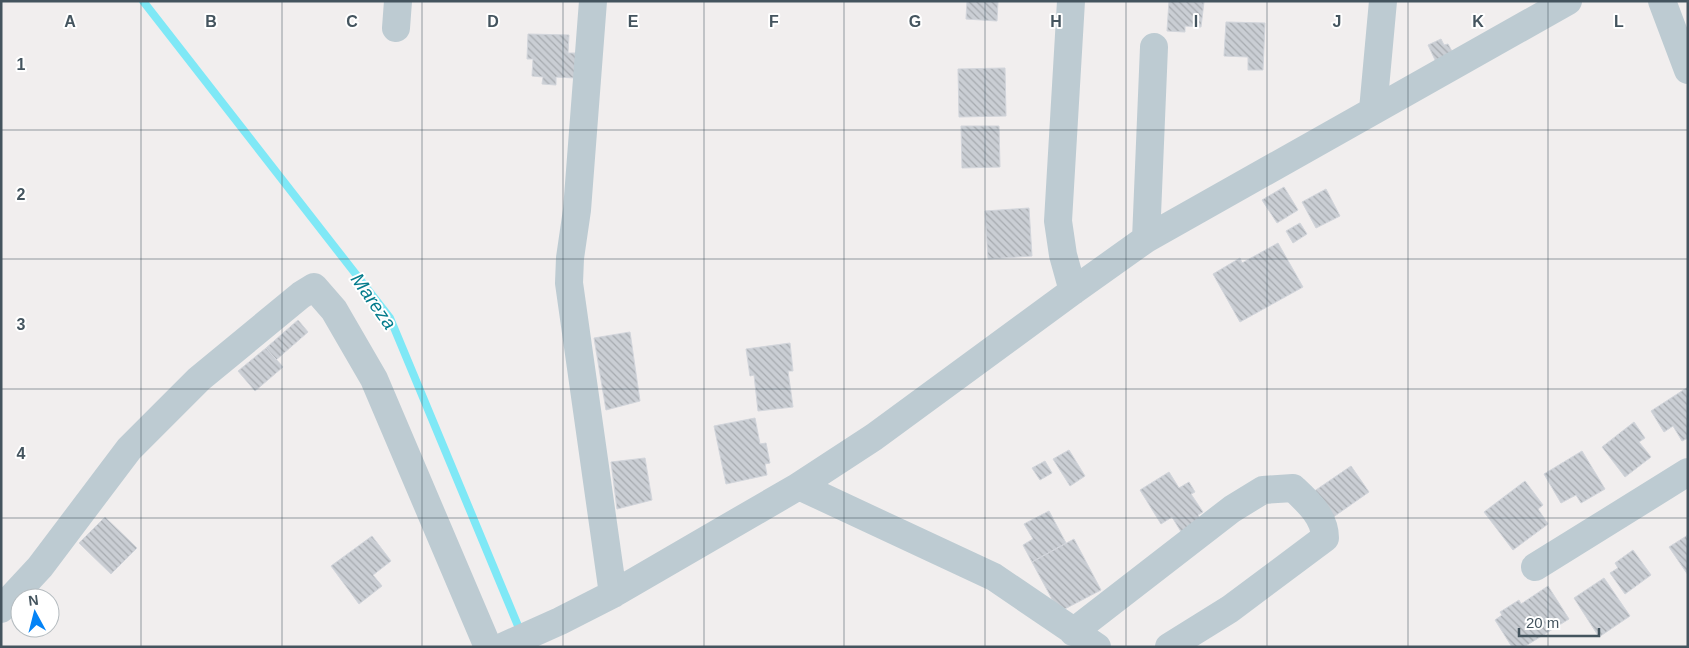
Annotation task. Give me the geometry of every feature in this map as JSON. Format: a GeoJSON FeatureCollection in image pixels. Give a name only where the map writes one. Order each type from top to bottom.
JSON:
{"type":"FeatureCollection","features":[{"type":"Feature","properties":{"kind":"street"},"geometry":{"type":"LineString","coordinates":[[396,28],[398,1]]}},
{"type":"Feature","properties":{"kind":"street"},"geometry":{"type":"LineString","coordinates":[[593,1],[577,210],[570,258],[569,283],[613,594]]}},
{"type":"Feature","properties":{"kind":"street"},"geometry":{"type":"LineString","coordinates":[[1071,1],[1058,221],[1063,255],[1073,291]]}},
{"type":"Feature","properties":{"kind":"street"},"geometry":{"type":"LineString","coordinates":[[1373,110],[1383,1]]}},
{"type":"Feature","properties":{"kind":"street"},"geometry":{"type":"LineString","coordinates":[[1,609],[40,567],[128,449],[199,379],[301,295],[314,287],[334,310],[374,379],[501,645],[538,631],[613,594],[799,486],[874,437],[1146,239],[1568,1]]}},
{"type":"Feature","properties":{"kind":"street"},"geometry":{"type":"LineString","coordinates":[[1662,1],[1688,70]]}},
{"type":"Feature","properties":{"kind":"street"},"geometry":{"type":"LineString","coordinates":[[1146,239],[1154,47]]}},
{"type":"Feature","properties":{"kind":"street"},"geometry":{"type":"LineString","coordinates":[[1534,567],[1688,472]]}},
{"type":"Feature","properties":{"kind":"street"},"geometry":{"type":"LineString","coordinates":[[799,486],[994,577],[1097,647]]}},
{"type":"Feature","properties":{"kind":"street"},"geometry":{"type":"LineString","coordinates":[[1073,632],[1232,509],[1263,490],[1293,488],[1312,507],[1325,528],[1325,538],[1230,608],[1169,647]]}},
{"type":"Feature","properties":{"kind":"building"},"geometry":{"type":"Polygon","coordinates":[[[967,1],[998,1],[997,21],[966,19],[967,1]]]}},
{"type":"Feature","properties":{"kind":"building"},"geometry":{"type":"Polygon","coordinates":[[[1169,1],[1204,2],[1201,27],[1185,26],[1185,32],[1167,31],[1169,1]]]}},
{"type":"Feature","properties":{"kind":"building"},"geometry":{"type":"Polygon","coordinates":[[[1226,22],[1265,23],[1263,70],[1248,70],[1248,57],[1224,56],[1226,22]]]}},
{"type":"Feature","properties":{"kind":"building"},"geometry":{"type":"Polygon","coordinates":[[[528,34],[569,35],[568,53],[576,53],[575,78],[556,77],[556,85],[542,84],[543,77],[532,76],[533,59],[527,59],[528,34]]]}},
{"type":"Feature","properties":{"kind":"building"},"geometry":{"type":"Polygon","coordinates":[[[1441,39],[1444,45],[1448,44],[1453,53],[1436,62],[1428,45],[1441,39]]]}},
{"type":"Feature","properties":{"kind":"building"},"geometry":{"type":"Polygon","coordinates":[[[1005,68],[1006,116],[959,117],[958,69],[1005,68]]]}},
{"type":"Feature","properties":{"kind":"building"},"geometry":{"type":"Polygon","coordinates":[[[961,126],[999,126],[1000,167],[962,168],[961,126]]]}},
{"type":"Feature","properties":{"kind":"building"},"geometry":{"type":"Polygon","coordinates":[[[1284,187],[1298,210],[1277,223],[1262,200],[1284,187]]]}},
{"type":"Feature","properties":{"kind":"building"},"geometry":{"type":"Polygon","coordinates":[[[1326,189],[1340,216],[1316,228],[1302,202],[1326,189]]]}},
{"type":"Feature","properties":{"kind":"building"},"geometry":{"type":"Polygon","coordinates":[[[1029,208],[1032,256],[988,259],[985,211],[1029,208]]]}},
{"type":"Feature","properties":{"kind":"building"},"geometry":{"type":"Polygon","coordinates":[[[1300,223],[1307,234],[1293,243],[1286,231],[1300,223]]]}},
{"type":"Feature","properties":{"kind":"building"},"geometry":{"type":"Polygon","coordinates":[[[1278,243],[1303,287],[1240,322],[1213,274],[1240,258],[1242,263],[1278,243]]]}},
{"type":"Feature","properties":{"kind":"building"},"geometry":{"type":"Polygon","coordinates":[[[298,320],[308,332],[276,360],[266,348],[298,320]]]}},
{"type":"Feature","properties":{"kind":"building"},"geometry":{"type":"Polygon","coordinates":[[[630,332],[640,401],[606,410],[594,338],[630,332]]]}},
{"type":"Feature","properties":{"kind":"building"},"geometry":{"type":"Polygon","coordinates":[[[790,343],[793,371],[788,371],[793,407],[758,411],[754,375],[750,376],[746,349],[790,343]]]}},
{"type":"Feature","properties":{"kind":"building"},"geometry":{"type":"Polygon","coordinates":[[[266,348],[283,367],[255,391],[238,371],[266,348]]]}},
{"type":"Feature","properties":{"kind":"building"},"geometry":{"type":"Polygon","coordinates":[[[1688,387],[1688,438],[1682,441],[1673,426],[1664,432],[1651,411],[1688,387]]]}},
{"type":"Feature","properties":{"kind":"building"},"geometry":{"type":"Polygon","coordinates":[[[755,418],[760,444],[766,443],[770,463],[765,464],[767,475],[726,484],[714,426],[755,418]]]}},
{"type":"Feature","properties":{"kind":"building"},"geometry":{"type":"Polygon","coordinates":[[[1634,422],[1645,438],[1639,442],[1651,457],[1625,477],[1602,447],[1634,422]]]}},
{"type":"Feature","properties":{"kind":"building"},"geometry":{"type":"Polygon","coordinates":[[[1069,450],[1085,476],[1070,486],[1053,459],[1069,450]]]}},
{"type":"Feature","properties":{"kind":"building"},"geometry":{"type":"Polygon","coordinates":[[[1582,451],[1605,489],[1581,503],[1576,495],[1561,503],[1544,474],[1582,451]]]}},
{"type":"Feature","properties":{"kind":"building"},"geometry":{"type":"Polygon","coordinates":[[[645,458],[652,500],[617,509],[611,462],[645,458]]]}},
{"type":"Feature","properties":{"kind":"building"},"geometry":{"type":"Polygon","coordinates":[[[1045,461],[1052,473],[1040,480],[1032,468],[1045,461]]]}},
{"type":"Feature","properties":{"kind":"building"},"geometry":{"type":"Polygon","coordinates":[[[1351,466],[1369,492],[1332,518],[1313,492],[1351,466]]]}},
{"type":"Feature","properties":{"kind":"building"},"geometry":{"type":"Polygon","coordinates":[[[1169,472],[1179,488],[1189,482],[1195,492],[1191,494],[1203,512],[1198,515],[1203,523],[1183,535],[1172,517],[1161,524],[1140,490],[1169,472]]]}},
{"type":"Feature","properties":{"kind":"building"},"geometry":{"type":"Polygon","coordinates":[[[1525,481],[1543,505],[1538,509],[1548,524],[1513,550],[1484,512],[1525,481]]]}},
{"type":"Feature","properties":{"kind":"building"},"geometry":{"type":"Polygon","coordinates":[[[1049,511],[1066,543],[1032,562],[1023,545],[1033,539],[1024,524],[1049,511]]]}},
{"type":"Feature","properties":{"kind":"building"},"geometry":{"type":"Polygon","coordinates":[[[105,517],[137,548],[111,574],[79,543],[105,517]]]}},
{"type":"Feature","properties":{"kind":"building"},"geometry":{"type":"Polygon","coordinates":[[[1688,535],[1688,575],[1669,547],[1688,535]]]}},
{"type":"Feature","properties":{"kind":"building"},"geometry":{"type":"Polygon","coordinates":[[[372,536],[391,561],[373,575],[382,586],[359,604],[331,566],[372,536]]]}},
{"type":"Feature","properties":{"kind":"building"},"geometry":{"type":"Polygon","coordinates":[[[1074,539],[1101,590],[1059,612],[1032,562],[1074,539]]]}},
{"type":"Feature","properties":{"kind":"building"},"geometry":{"type":"Polygon","coordinates":[[[1633,550],[1651,575],[1625,594],[1610,573],[1618,568],[1615,563],[1633,550]]]}},
{"type":"Feature","properties":{"kind":"building"},"geometry":{"type":"Polygon","coordinates":[[[1604,578],[1630,616],[1599,637],[1574,598],[1604,578]]]}},
{"type":"Feature","properties":{"kind":"building"},"geometry":{"type":"Polygon","coordinates":[[[1548,586],[1569,619],[1524,647],[1512,647],[1495,620],[1502,615],[1500,612],[1519,600],[1521,604],[1548,586]]]}},
{"type":"Feature","properties":{"kind":"waterway","name":"Mareza"},"geometry":{"type":"LineString","coordinates":[[143,1],[390,318],[521,633]]}}]}
